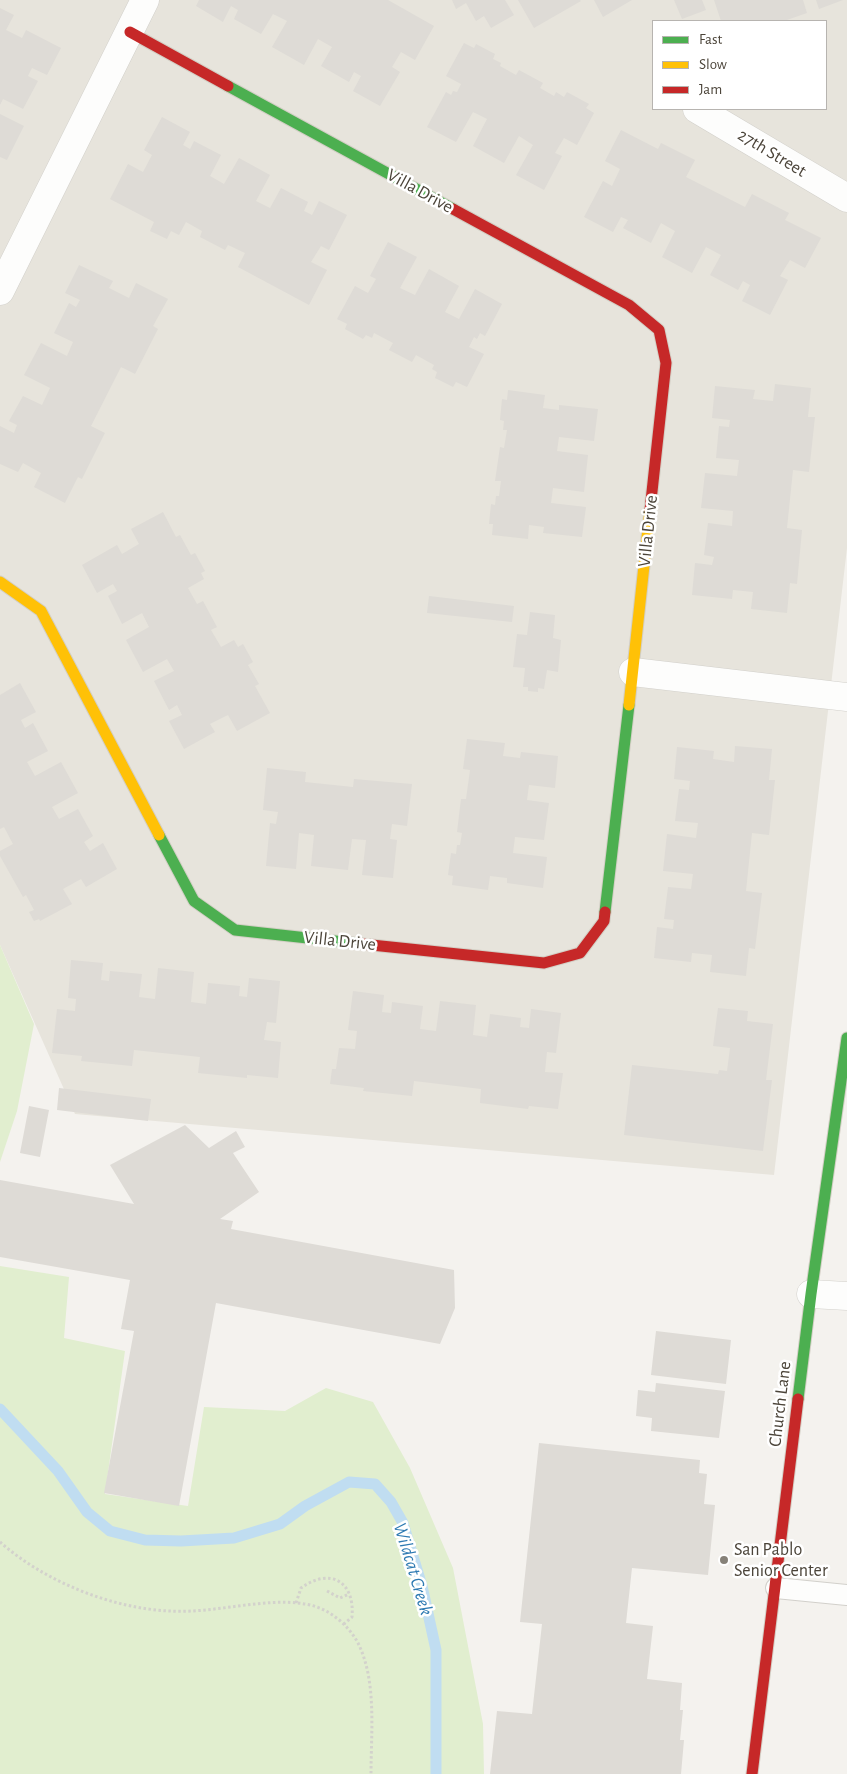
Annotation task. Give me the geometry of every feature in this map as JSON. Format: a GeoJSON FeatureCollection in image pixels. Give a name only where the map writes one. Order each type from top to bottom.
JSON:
{"type":"FeatureCollection","features":[{"type":"Feature","properties":{"kind":"street"},"geometry":{"type":"LineString","coordinates":[[0,291],[145,0]]}},
{"type":"Feature","properties":{"kind":"street","name":"Villa Drive"},"geometry":{"type":"LineString","coordinates":[[0,582],[41,611],[194,901],[235,930],[544,963],[580,953],[604,921],[634,672],[666,363],[659,330],[629,305],[130,32]]}},
{"type":"Feature","properties":{"kind":"street","name":"27th Street"},"geometry":{"type":"LineString","coordinates":[[699,110],[847,198]]}},
{"type":"Feature","properties":{"kind":"street"},"geometry":{"type":"LineString","coordinates":[[634,672],[847,697]]}},
{"type":"Feature","properties":{"kind":"street","name":"Church Lane"},"geometry":{"type":"LineString","coordinates":[[758,1773],[776,1588],[811,1294],[847,1038]]}},
{"type":"Feature","properties":{"kind":"street"},"geometry":{"type":"LineString","coordinates":[[811,1294],[847,1296]]}},
{"type":"Feature","properties":{"kind":"lane"},"geometry":{"type":"LineString","coordinates":[[776,1588],[847,1595]]}},
{"type":"Feature","properties":{"kind":"path"},"geometry":{"type":"LineString","coordinates":[[0,1542],[41,1572],[76,1588],[119,1603],[169,1611],[222,1609],[283,1602],[306,1604],[327,1612],[344,1624],[358,1642],[368,1669],[371,1692],[371,1774]]}},
{"type":"Feature","properties":{"kind":"path"},"geometry":{"type":"LineString","coordinates":[[296,1604],[300,1588],[313,1580],[326,1578],[338,1580],[348,1590],[353,1604],[352,1617],[344,1624]]}},
{"type":"Feature","properties":{"kind":"path"},"geometry":{"type":"LineString","coordinates":[[327,1591],[340,1598],[349,1594]]}},
{"type":"Feature","properties":{"kind":"shaded area"},"geometry":{"type":"Polygon","coordinates":[[[0,0],[847,0],[847,548],[774,1175],[75,1114],[0,945],[0,0]]]}},
{"type":"Feature","properties":{"kind":"green space"},"geometry":{"type":"Polygon","coordinates":[[[0,945],[34,1024],[17,1111],[0,1162],[0,945]]]}},
{"type":"Feature","properties":{"kind":"green space"},"geometry":{"type":"Polygon","coordinates":[[[0,1266],[69,1277],[64,1338],[125,1351],[105,1494],[188,1506],[204,1407],[285,1411],[326,1388],[373,1402],[410,1468],[453,1568],[483,1724],[484,1774],[0,1774],[0,1266]]]}},
{"type":"Feature","properties":{"kind":"building"},"geometry":{"type":"Polygon","coordinates":[[[199,0],[388,0],[434,26],[415,60],[401,52],[392,67],[400,72],[380,106],[353,91],[361,76],[354,72],[349,82],[321,66],[332,47],[318,39],[304,65],[272,47],[287,21],[273,14],[261,34],[234,19],[238,10],[231,6],[223,22],[196,6],[199,0]]]}},
{"type":"Feature","properties":{"kind":"building"},"geometry":{"type":"Polygon","coordinates":[[[452,0],[505,0],[514,15],[491,28],[484,16],[476,21],[466,3],[456,9],[452,0]]]}},
{"type":"Feature","properties":{"kind":"building"},"geometry":{"type":"Polygon","coordinates":[[[518,0],[580,0],[581,1],[534,28],[518,0]]]}},
{"type":"Feature","properties":{"kind":"building"},"geometry":{"type":"Polygon","coordinates":[[[594,0],[632,0],[603,17],[594,0]]]}},
{"type":"Feature","properties":{"kind":"building"},"geometry":{"type":"Polygon","coordinates":[[[674,0],[702,0],[706,10],[682,19],[674,0]]]}},
{"type":"Feature","properties":{"kind":"building"},"geometry":{"type":"Polygon","coordinates":[[[714,0],[803,0],[807,13],[787,20],[721,20],[714,0]]]}},
{"type":"Feature","properties":{"kind":"building"},"geometry":{"type":"Polygon","coordinates":[[[816,0],[843,0],[819,9],[816,0]]]}},
{"type":"Feature","properties":{"kind":"building"},"geometry":{"type":"Polygon","coordinates":[[[0,8],[14,15],[6,30],[22,38],[26,30],[61,48],[47,75],[32,68],[28,76],[38,81],[23,109],[3,99],[0,105],[0,8]]]}},
{"type":"Feature","properties":{"kind":"building"},"geometry":{"type":"Polygon","coordinates":[[[464,43],[474,48],[476,44],[495,54],[493,59],[501,63],[500,66],[516,75],[519,70],[543,83],[540,88],[554,96],[556,92],[564,97],[567,92],[589,104],[586,108],[594,113],[577,145],[564,138],[555,153],[562,156],[544,190],[516,175],[533,145],[519,136],[504,163],[473,146],[487,119],[473,112],[456,142],[427,127],[446,92],[451,95],[453,91],[457,92],[461,84],[446,76],[464,43]]]}},
{"type":"Feature","properties":{"kind":"building"},"geometry":{"type":"Polygon","coordinates":[[[0,114],[24,126],[7,160],[0,157],[0,114]]]}},
{"type":"Feature","properties":{"kind":"building"},"geometry":{"type":"Polygon","coordinates":[[[162,117],[190,132],[183,145],[190,149],[194,141],[221,155],[210,176],[224,184],[239,158],[270,175],[256,201],[270,208],[281,188],[308,202],[304,211],[312,215],[319,201],[347,215],[329,250],[321,246],[311,262],[327,270],[309,305],[238,267],[245,253],[228,245],[225,250],[200,237],[202,231],[186,222],[179,235],[171,231],[167,239],[150,231],[154,222],[110,199],[128,164],[143,172],[152,155],[144,150],[162,117]]]}},
{"type":"Feature","properties":{"kind":"building"},"geometry":{"type":"Polygon","coordinates":[[[621,130],[658,149],[661,143],[695,160],[686,177],[745,207],[752,194],[789,213],[785,220],[821,238],[805,268],[790,260],[780,276],[788,280],[770,315],[742,301],[750,285],[743,281],[738,290],[710,275],[721,255],[706,247],[692,273],[662,257],[675,231],[661,223],[651,243],[623,228],[628,220],[621,217],[613,232],[584,217],[603,181],[612,186],[620,169],[605,161],[621,130]]]}},
{"type":"Feature","properties":{"kind":"building"},"geometry":{"type":"Polygon","coordinates":[[[388,242],[417,257],[400,288],[415,295],[429,269],[459,286],[445,312],[459,319],[475,289],[502,304],[485,336],[480,333],[477,339],[474,337],[469,347],[484,354],[467,387],[456,382],[453,387],[435,378],[437,372],[432,369],[434,365],[416,355],[412,362],[389,350],[393,343],[374,333],[372,338],[366,335],[363,339],[345,329],[347,324],[337,319],[355,286],[368,293],[376,279],[370,276],[388,242]]]}},
{"type":"Feature","properties":{"kind":"building"},"geometry":{"type":"Polygon","coordinates":[[[79,265],[113,281],[109,288],[129,298],[136,283],[168,299],[153,326],[158,329],[135,374],[121,367],[91,426],[105,433],[82,479],[78,477],[65,503],[34,487],[41,473],[23,463],[18,472],[0,464],[0,426],[14,433],[17,425],[9,421],[23,396],[42,405],[50,388],[24,375],[41,343],[67,356],[73,342],[54,333],[69,303],[76,307],[80,300],[65,293],[79,265]]]}},
{"type":"Feature","properties":{"kind":"building"},"geometry":{"type":"Polygon","coordinates":[[[775,384],[811,388],[808,417],[815,417],[809,472],[793,470],[787,528],[802,530],[797,584],[790,583],[787,613],[751,609],[753,592],[733,590],[732,599],[692,595],[695,563],[712,565],[714,557],[704,555],[708,523],[732,526],[733,511],[701,508],[705,473],[737,476],[739,460],[716,458],[719,426],[729,427],[730,420],[712,418],[715,386],[755,390],[753,399],[773,401],[775,384]]]}},
{"type":"Feature","properties":{"kind":"building"},"geometry":{"type":"Polygon","coordinates":[[[508,390],[545,395],[543,408],[559,410],[559,405],[598,409],[594,441],[559,437],[557,451],[588,455],[584,492],[553,488],[551,503],[586,507],[582,537],[543,533],[544,527],[529,525],[528,539],[492,535],[493,524],[489,524],[491,504],[495,505],[496,496],[499,496],[501,481],[495,481],[500,447],[504,448],[507,430],[503,430],[504,421],[500,420],[502,399],[507,400],[508,390]]]}},
{"type":"Feature","properties":{"kind":"building"},"geometry":{"type":"Polygon","coordinates":[[[163,512],[176,537],[180,535],[191,555],[195,553],[205,571],[201,573],[204,579],[188,588],[197,604],[203,601],[217,627],[211,630],[221,647],[234,640],[238,647],[243,644],[253,662],[248,665],[259,684],[255,686],[270,713],[237,731],[228,715],[210,724],[215,732],[184,749],[169,721],[182,715],[177,705],[169,710],[154,681],[174,671],[167,659],[143,672],[126,640],[149,627],[142,613],[122,624],[108,596],[117,591],[113,584],[97,593],[82,565],[117,545],[122,554],[139,544],[131,529],[163,512]]]}},
{"type":"Feature","properties":{"kind":"building"},"geometry":{"type":"Polygon","coordinates":[[[429,596],[514,606],[512,622],[427,613],[429,596]]]}},
{"type":"Feature","properties":{"kind":"building"},"geometry":{"type":"Polygon","coordinates":[[[530,612],[555,615],[553,638],[561,640],[558,672],[547,670],[544,689],[538,688],[538,692],[528,691],[528,687],[523,687],[525,668],[513,667],[517,634],[527,635],[530,612]]]}},
{"type":"Feature","properties":{"kind":"building"},"geometry":{"type":"Polygon","coordinates":[[[20,683],[36,712],[21,720],[25,728],[33,723],[48,751],[27,762],[35,776],[61,762],[78,793],[52,807],[59,819],[78,809],[93,836],[84,842],[90,851],[103,843],[117,869],[86,887],[81,879],[63,889],[72,904],[40,921],[39,919],[34,921],[29,912],[34,910],[26,895],[23,897],[0,856],[0,851],[13,844],[4,827],[0,829],[0,695],[20,683]]]}},
{"type":"Feature","properties":{"kind":"building"},"geometry":{"type":"Polygon","coordinates":[[[467,739],[505,743],[503,756],[520,758],[521,752],[558,756],[555,788],[529,785],[527,800],[549,803],[544,840],[515,837],[513,853],[547,857],[543,888],[507,883],[507,878],[490,876],[488,890],[452,885],[453,876],[448,875],[451,853],[456,854],[457,845],[460,845],[462,833],[457,832],[461,799],[466,799],[470,770],[463,769],[467,739]]]}},
{"type":"Feature","properties":{"kind":"building"},"geometry":{"type":"Polygon","coordinates":[[[735,746],[772,749],[769,780],[775,780],[769,835],[752,833],[746,891],[762,893],[755,949],[749,948],[746,976],[710,972],[712,955],[692,953],[691,962],[654,958],[657,927],[673,929],[674,920],[664,919],[668,887],[691,889],[693,874],[663,871],[667,834],[696,838],[698,823],[675,821],[679,789],[689,790],[690,781],[674,779],[677,747],[714,751],[713,759],[734,762],[735,746]]]}},
{"type":"Feature","properties":{"kind":"building"},"geometry":{"type":"Polygon","coordinates":[[[267,768],[306,772],[305,782],[353,787],[354,779],[412,784],[407,826],[392,824],[390,839],[397,840],[393,878],[362,875],[366,840],[352,839],[348,870],[311,866],[314,835],[299,833],[296,869],[266,866],[270,823],[276,824],[278,812],[263,810],[267,768]]]}},
{"type":"Feature","properties":{"kind":"building"},"geometry":{"type":"Polygon","coordinates":[[[71,960],[103,963],[101,980],[109,981],[110,971],[142,974],[139,997],[155,999],[158,968],[194,972],[191,1002],[206,1004],[208,983],[240,986],[239,996],[247,997],[249,978],[280,981],[276,1023],[267,1022],[264,1040],[281,1042],[278,1078],[247,1075],[247,1078],[198,1073],[200,1057],[134,1050],[132,1066],[81,1061],[82,1056],[52,1053],[57,1009],[75,1011],[76,999],[68,998],[71,960]]]}},
{"type":"Feature","properties":{"kind":"building"},"geometry":{"type":"Polygon","coordinates":[[[353,991],[384,995],[382,1012],[391,1013],[392,1002],[423,1006],[420,1029],[436,1031],[440,1001],[476,1005],[473,1035],[487,1037],[490,1014],[521,1018],[520,1027],[529,1028],[531,1009],[561,1013],[556,1053],[547,1052],[545,1072],[563,1073],[558,1109],[529,1106],[528,1109],[480,1103],[481,1089],[414,1081],[412,1096],[363,1091],[364,1088],[330,1084],[332,1069],[336,1069],[339,1048],[355,1049],[357,1031],[348,1030],[353,991]]]}},
{"type":"Feature","properties":{"kind":"building"},"geometry":{"type":"Polygon","coordinates":[[[718,1008],[748,1011],[747,1021],[773,1024],[766,1080],[772,1080],[763,1151],[624,1135],[632,1065],[718,1074],[719,1070],[727,1071],[730,1048],[713,1046],[718,1008]]]}},
{"type":"Feature","properties":{"kind":"building"},"geometry":{"type":"Polygon","coordinates":[[[59,1088],[151,1099],[148,1121],[57,1110],[59,1088]]]}},
{"type":"Feature","properties":{"kind":"building"},"geometry":{"type":"Polygon","coordinates":[[[29,1106],[49,1110],[40,1157],[20,1153],[29,1106]]]}},
{"type":"Feature","properties":{"kind":"building"},"geometry":{"type":"Polygon","coordinates":[[[185,1125],[209,1148],[236,1131],[245,1147],[233,1153],[259,1192],[220,1219],[233,1221],[231,1229],[454,1270],[455,1308],[440,1344],[216,1303],[179,1506],[104,1493],[134,1331],[121,1329],[130,1280],[0,1257],[0,1180],[134,1204],[110,1165],[185,1125]]]}},
{"type":"Feature","properties":{"kind":"building"},"geometry":{"type":"Polygon","coordinates":[[[656,1331],[731,1340],[726,1384],[651,1375],[656,1331]]]}},
{"type":"Feature","properties":{"kind":"building"},"geometry":{"type":"Polygon","coordinates":[[[656,1383],[725,1391],[719,1438],[651,1431],[652,1418],[636,1416],[638,1390],[655,1392],[656,1383]]]}},
{"type":"Feature","properties":{"kind":"building"},"geometry":{"type":"Polygon","coordinates":[[[539,1443],[700,1460],[699,1473],[707,1474],[704,1504],[715,1505],[708,1575],[632,1568],[626,1623],[653,1626],[647,1679],[682,1683],[680,1710],[683,1710],[680,1740],[684,1740],[681,1774],[490,1774],[497,1711],[532,1714],[542,1624],[520,1622],[539,1443]]]}},
{"type":"Feature","properties":{"kind":"waterway","name":"Wildcat Creek"},"geometry":{"type":"LineString","coordinates":[[0,1409],[58,1471],[87,1512],[110,1531],[145,1540],[181,1541],[234,1538],[280,1524],[305,1506],[349,1482],[375,1484],[391,1502],[403,1523],[422,1586],[436,1650],[436,1774]]}},
{"type":"Feature","properties":{"kind":"traffic: fast"},"geometry":{"type":"LineString","coordinates":[[228,86],[453,209]]}},
{"type":"Feature","properties":{"kind":"traffic: fast"},"geometry":{"type":"LineString","coordinates":[[605,912],[629,705]]}},
{"type":"Feature","properties":{"kind":"traffic: fast"},"geometry":{"type":"LineString","coordinates":[[159,835],[194,901],[235,930],[362,944]]}},
{"type":"Feature","properties":{"kind":"traffic: fast"},"geometry":{"type":"LineString","coordinates":[[798,1399],[847,1038]]}},
{"type":"Feature","properties":{"kind":"traffic: slow"},"geometry":{"type":"LineString","coordinates":[[629,705],[650,510]]}},
{"type":"Feature","properties":{"kind":"traffic: slow"},"geometry":{"type":"LineString","coordinates":[[0,582],[41,611],[159,835]]}},
{"type":"Feature","properties":{"kind":"traffic: jam"},"geometry":{"type":"LineString","coordinates":[[130,32],[228,86]]}},
{"type":"Feature","properties":{"kind":"traffic: jam"},"geometry":{"type":"LineString","coordinates":[[453,209],[629,305],[659,330],[666,363],[650,510]]}},
{"type":"Feature","properties":{"kind":"traffic: jam"},"geometry":{"type":"LineString","coordinates":[[362,944],[544,963],[580,953],[604,921],[605,912]]}},
{"type":"Feature","properties":{"kind":"traffic: jam"},"geometry":{"type":"LineString","coordinates":[[752,1774],[798,1399]]}},
{"type":"Feature","properties":{"kind":"place","name":"San Pablo Senior Center"},"geometry":{"type":"Point","coordinates":[724,1560]}}]}
